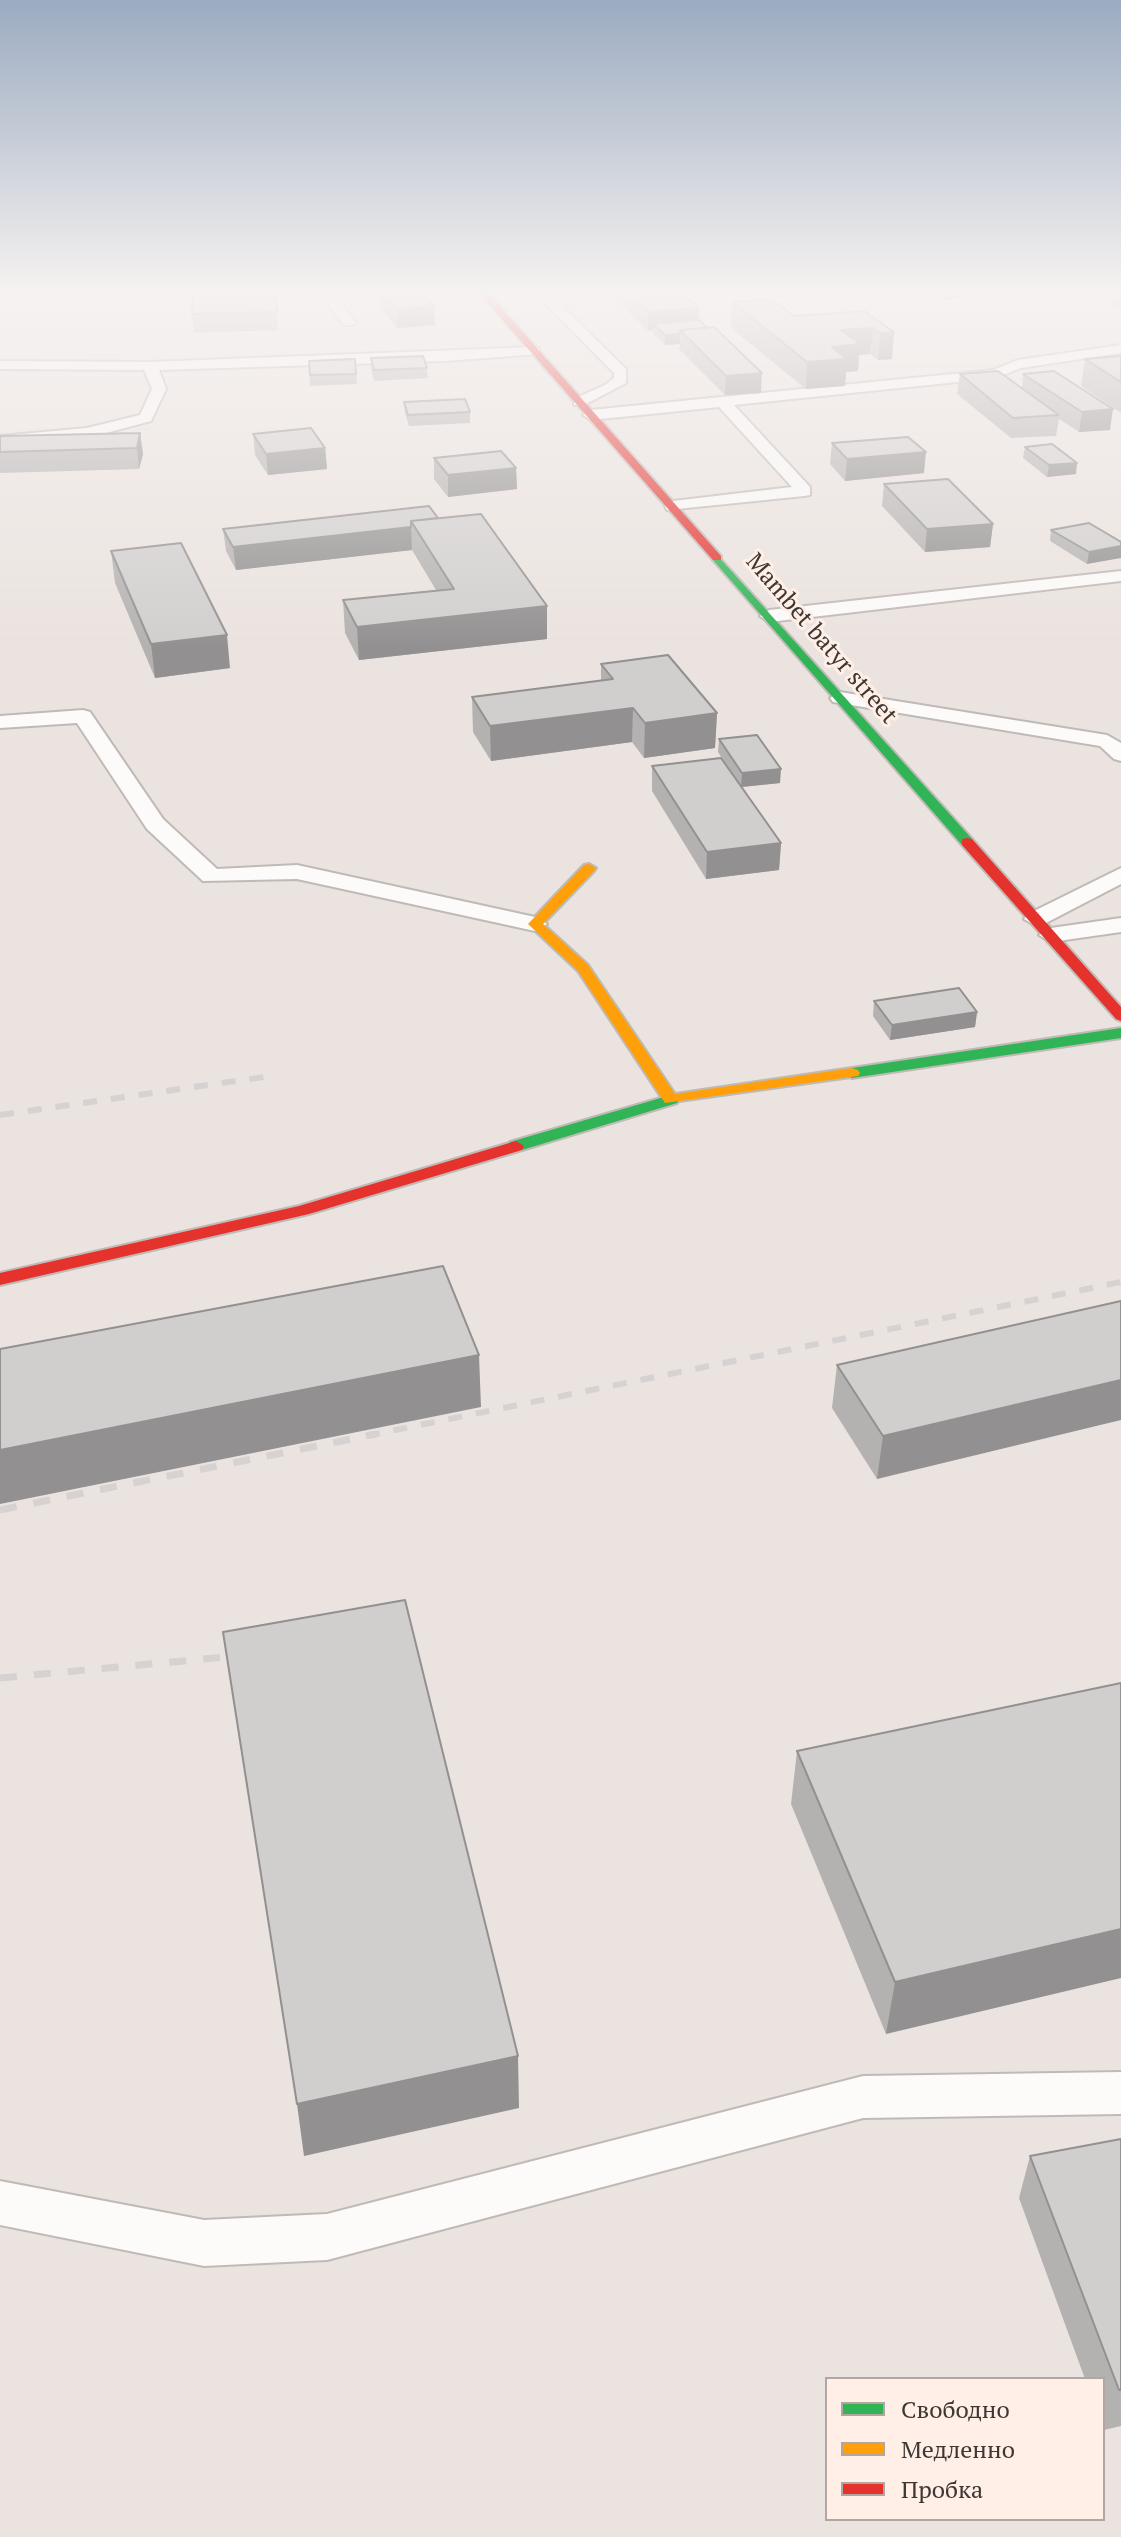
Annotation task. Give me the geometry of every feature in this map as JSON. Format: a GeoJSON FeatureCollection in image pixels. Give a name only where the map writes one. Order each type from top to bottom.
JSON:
{"type":"FeatureCollection","features":[{"type":"Feature","properties":{"kind":"main road","name":"Mambet batyr street"},"geometry":{"type":"LineString","coordinates":[[589,412],[1121,1016]]}},
{"type":"Feature","properties":{"kind":"main road"},"geometry":{"type":"LineString","coordinates":[[589,868],[535,924],[583,968],[671,1100]]}},
{"type":"Feature","properties":{"kind":"main road"},"geometry":{"type":"LineString","coordinates":[[0,1279],[303,1210],[671,1100],[1121,1033]]}},
{"type":"Feature","properties":{"kind":"lane"},"geometry":{"type":"LineString","coordinates":[[0,441],[87,433],[146,418],[149,412]]}},
{"type":"Feature","properties":{"kind":"lane"},"geometry":{"type":"LineString","coordinates":[[673,506],[804,491],[733,412]]}},
{"type":"Feature","properties":{"kind":"lane"},"geometry":{"type":"LineString","coordinates":[[769,616],[1121,576]]}},
{"type":"Feature","properties":{"kind":"lane"},"geometry":{"type":"LineString","coordinates":[[840,698],[1107,741],[1121,755]]}},
{"type":"Feature","properties":{"kind":"lane"},"geometry":{"type":"LineString","coordinates":[[0,722],[83,716],[155,824],[211,876],[297,872],[535,924]]}},
{"type":"Feature","properties":{"kind":"lane"},"geometry":{"type":"LineString","coordinates":[[1043,927],[1121,875]]}},
{"type":"Feature","properties":{"kind":"lane"},"geometry":{"type":"LineString","coordinates":[[1043,927],[1121,925]]}},
{"type":"Feature","properties":{"kind":"lane"},"geometry":{"type":"LineString","coordinates":[[0,2203],[204,2243],[327,2237],[863,2097],[1121,2093]]}},
{"type":"Feature","properties":{"kind":"building"},"geometry":{"type":"Polygon","coordinates":[[[407,412],[462,412],[408,415],[407,412]]]}},
{"type":"Feature","properties":{"kind":"building"},"geometry":{"type":"Polygon","coordinates":[[[1006,412],[1055,412],[1059,415],[1013,418],[1006,412]]]}},
{"type":"Feature","properties":{"kind":"building"},"geometry":{"type":"Polygon","coordinates":[[[311,428],[325,448],[266,454],[253,434],[311,428]]]}},
{"type":"Feature","properties":{"kind":"building"},"geometry":{"type":"Polygon","coordinates":[[[140,433],[137,448],[0,452],[0,436],[140,433]]]}},
{"type":"Feature","properties":{"kind":"building"},"geometry":{"type":"Polygon","coordinates":[[[908,437],[926,452],[847,459],[832,443],[908,437]]]}},
{"type":"Feature","properties":{"kind":"building"},"geometry":{"type":"Polygon","coordinates":[[[1052,444],[1077,463],[1049,465],[1025,447],[1052,444]]]}},
{"type":"Feature","properties":{"kind":"building"},"geometry":{"type":"Polygon","coordinates":[[[501,451],[516,468],[448,475],[434,458],[501,451]]]}},
{"type":"Feature","properties":{"kind":"building"},"geometry":{"type":"Polygon","coordinates":[[[948,479],[993,524],[927,529],[884,484],[948,479]]]}},
{"type":"Feature","properties":{"kind":"building"},"geometry":{"type":"Polygon","coordinates":[[[429,506],[438,518],[411,521],[411,527],[233,547],[223,529],[429,506]]]}},
{"type":"Feature","properties":{"kind":"building"},"geometry":{"type":"Polygon","coordinates":[[[481,514],[547,606],[357,627],[343,600],[454,589],[411,521],[481,514]]]}},
{"type":"Feature","properties":{"kind":"building"},"geometry":{"type":"Polygon","coordinates":[[[1089,523],[1121,542],[1121,546],[1089,552],[1051,530],[1089,523]]]}},
{"type":"Feature","properties":{"kind":"building"},"geometry":{"type":"Polygon","coordinates":[[[181,543],[227,635],[151,644],[111,551],[181,543]]]}},
{"type":"Feature","properties":{"kind":"building"},"geometry":{"type":"Polygon","coordinates":[[[668,655],[717,713],[645,723],[633,708],[490,726],[472,697],[613,679],[601,664],[668,655]]]}},
{"type":"Feature","properties":{"kind":"building"},"geometry":{"type":"Polygon","coordinates":[[[757,735],[781,769],[742,773],[719,739],[757,735]]]}},
{"type":"Feature","properties":{"kind":"building"},"geometry":{"type":"Polygon","coordinates":[[[721,758],[781,843],[707,852],[652,766],[721,758]]]}},
{"type":"Feature","properties":{"kind":"building"},"geometry":{"type":"Polygon","coordinates":[[[959,988],[977,1012],[892,1025],[874,1001],[959,988]]]}},
{"type":"Feature","properties":{"kind":"building"},"geometry":{"type":"Polygon","coordinates":[[[443,1266],[479,1355],[0,1450],[0,1349],[443,1266]]]}},
{"type":"Feature","properties":{"kind":"building"},"geometry":{"type":"Polygon","coordinates":[[[1121,1301],[1121,1380],[883,1436],[837,1365],[1121,1301]]]}},
{"type":"Feature","properties":{"kind":"building"},"geometry":{"type":"Polygon","coordinates":[[[405,1600],[518,2056],[297,2104],[223,1632],[405,1600]]]}},
{"type":"Feature","properties":{"kind":"building"},"geometry":{"type":"Polygon","coordinates":[[[1121,1683],[1121,1929],[895,1982],[797,1751],[1121,1683]]]}},
{"type":"Feature","properties":{"kind":"building"},"geometry":{"type":"Polygon","coordinates":[[[1121,2139],[1121,2390],[1119,2390],[1030,2156],[1121,2139]]]}},
{"type":"Feature","properties":{"kind":"railway"},"geometry":{"type":"LineString","coordinates":[[0,1115],[271,1076]]}},
{"type":"Feature","properties":{"kind":"railway"},"geometry":{"type":"LineString","coordinates":[[366,1436],[1121,1282]]}},
{"type":"Feature","properties":{"kind":"railway"},"geometry":{"type":"LineString","coordinates":[[0,1510],[376,1434]]}},
{"type":"Feature","properties":{"kind":"railway"},"geometry":{"type":"LineString","coordinates":[[0,1678],[247,1655]]}},
{"type":"Feature","properties":{"kind":"traffic: fast"},"geometry":{"type":"LineString","coordinates":[[717,558],[967,842]]}},
{"type":"Feature","properties":{"kind":"traffic: fast"},"geometry":{"type":"LineString","coordinates":[[852,1073],[1121,1033]]}},
{"type":"Feature","properties":{"kind":"traffic: fast"},"geometry":{"type":"LineString","coordinates":[[516,1146],[671,1100]]}},
{"type":"Feature","properties":{"kind":"traffic: slow"},"geometry":{"type":"LineString","coordinates":[[589,868],[535,924],[583,968],[671,1100],[852,1073]]}},
{"type":"Feature","properties":{"kind":"traffic: jam"},"geometry":{"type":"LineString","coordinates":[[588,412],[717,558]]}},
{"type":"Feature","properties":{"kind":"traffic: jam"},"geometry":{"type":"LineString","coordinates":[[967,842],[1121,1016]]}},
{"type":"Feature","properties":{"kind":"traffic: jam"},"geometry":{"type":"LineString","coordinates":[[0,1279],[303,1210],[516,1146]]}}]}
